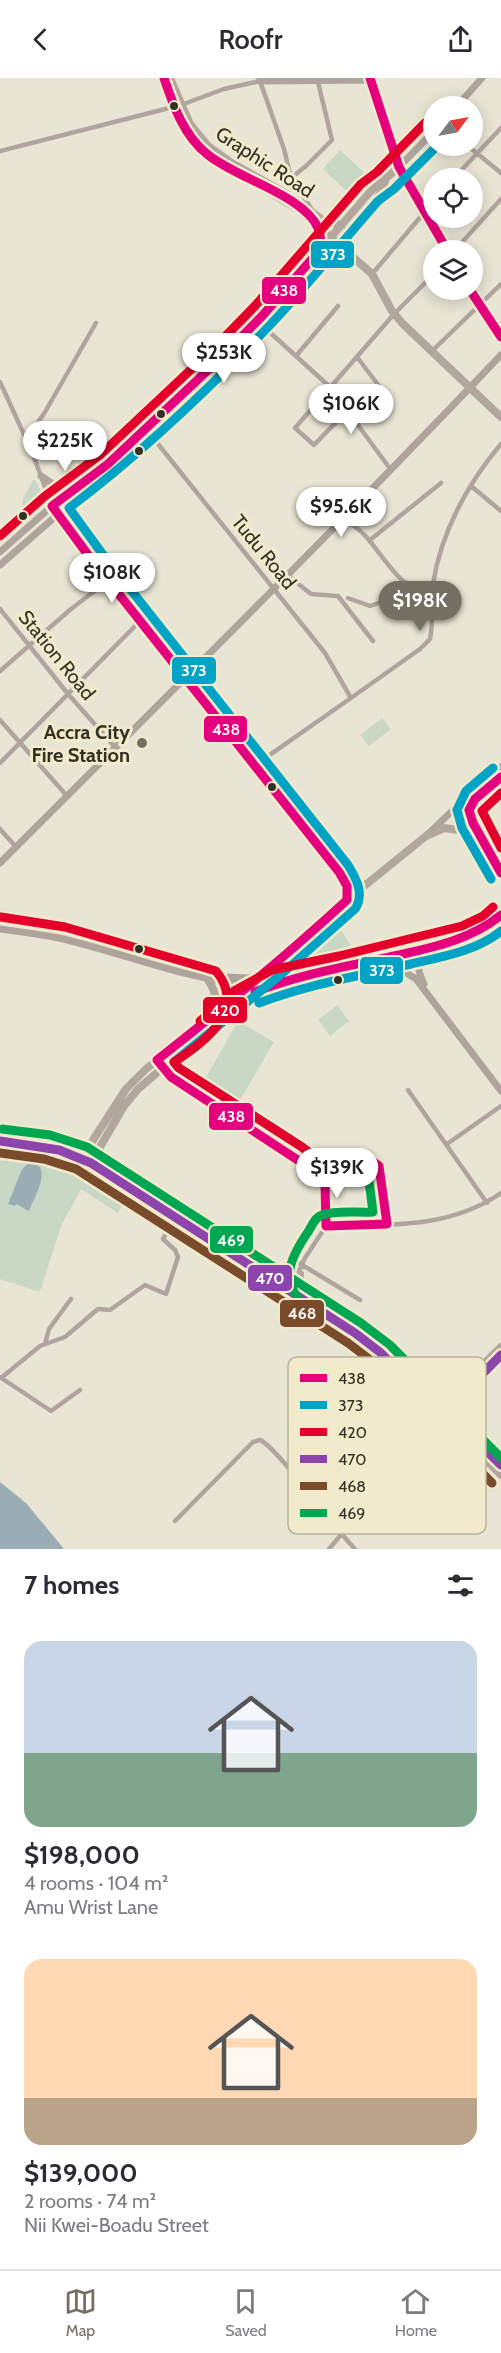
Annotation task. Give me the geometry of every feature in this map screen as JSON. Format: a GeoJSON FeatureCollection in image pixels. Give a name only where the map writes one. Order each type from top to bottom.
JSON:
{"type":"FeatureCollection","features":[{"type":"Feature","properties":{"kind":"main road","name":"Graphic Road"},"geometry":{"type":"LineString","coordinates":[[164,78],[178,106],[208,146],[236,166],[285,193],[327,223],[342,225]]}},
{"type":"Feature","properties":{"kind":"main road","name":"Graphic Road"},"geometry":{"type":"LineString","coordinates":[[170,78],[180,119],[206,155],[300,210],[338,243],[372,274],[394,314],[501,417]]}},
{"type":"Feature","properties":{"kind":"main road"},"geometry":{"type":"LineString","coordinates":[[260,79],[372,79],[399,167],[423,209]]}},
{"type":"Feature","properties":{"kind":"main road"},"geometry":{"type":"LineString","coordinates":[[466,96],[480,79]]}},
{"type":"Feature","properties":{"kind":"main road"},"geometry":{"type":"LineString","coordinates":[[0,565],[148,432],[256,322],[370,192],[385,181],[423,142]]}},
{"type":"Feature","properties":{"kind":"main road"},"geometry":{"type":"LineString","coordinates":[[0,552],[52,506],[201,390],[264,327],[338,243],[381,193],[385,181]]}},
{"type":"Feature","properties":{"kind":"main road"},"geometry":{"type":"LineString","coordinates":[[315,224],[321,238],[319,251]]}},
{"type":"Feature","properties":{"kind":"main road"},"geometry":{"type":"LineString","coordinates":[[476,300],[501,337]]}},
{"type":"Feature","properties":{"kind":"main road"},"geometry":{"type":"LineString","coordinates":[[0,863],[186,679],[501,355]]}},
{"type":"Feature","properties":{"kind":"main road"},"geometry":{"type":"LineString","coordinates":[[41,476],[54,485],[87,480]]}},
{"type":"Feature","properties":{"kind":"main road"},"geometry":{"type":"LineString","coordinates":[[52,506],[254,766],[339,872],[353,885],[363,886],[426,836],[501,767]]}},
{"type":"Feature","properties":{"kind":"main road"},"geometry":{"type":"LineString","coordinates":[[501,777],[475,799],[469,810],[486,849],[501,873]]}},
{"type":"Feature","properties":{"kind":"main road"},"geometry":{"type":"LineString","coordinates":[[426,836],[444,828],[458,829],[472,836],[486,849]]}},
{"type":"Feature","properties":{"kind":"main road"},"geometry":{"type":"LineString","coordinates":[[339,872],[347,886],[347,900]]}},
{"type":"Feature","properties":{"kind":"main road"},"geometry":{"type":"LineString","coordinates":[[83,1155],[126,1089],[157,1060],[266,973],[368,882]]}},
{"type":"Feature","properties":{"kind":"main road"},"geometry":{"type":"LineString","coordinates":[[466,937],[490,926],[501,915]]}},
{"type":"Feature","properties":{"kind":"main road"},"geometry":{"type":"LineString","coordinates":[[0,929],[62,939],[169,971],[208,980],[251,985],[311,975],[466,937],[501,933]]}},
{"type":"Feature","properties":{"kind":"main road"},"geometry":{"type":"LineString","coordinates":[[297,945],[293,958],[295,968],[299,972],[311,975]]}},
{"type":"Feature","properties":{"kind":"main road"},"geometry":{"type":"LineString","coordinates":[[427,947],[420,953],[417,964],[427,992]]}},
{"type":"Feature","properties":{"kind":"main road"},"geometry":{"type":"LineString","coordinates":[[370,961],[410,974],[427,992],[501,1091]]}},
{"type":"Feature","properties":{"kind":"main road"},"geometry":{"type":"LineString","coordinates":[[197,977],[247,978],[266,973]]}},
{"type":"Feature","properties":{"kind":"main road"},"geometry":{"type":"LineString","coordinates":[[208,980],[216,999],[215,1009],[208,1020]]}},
{"type":"Feature","properties":{"kind":"main road"},"geometry":{"type":"LineString","coordinates":[[92,1160],[131,1096],[241,1001],[277,981]]}},
{"type":"Feature","properties":{"kind":"main road"},"geometry":{"type":"LineString","coordinates":[[0,1132],[53,1140],[92,1160],[279,1275],[289,1286],[307,1293],[376,1342],[390,1357]]}},
{"type":"Feature","properties":{"kind":"main road"},"geometry":{"type":"LineString","coordinates":[[0,1141],[41,1146],[83,1155]]}},
{"type":"Feature","properties":{"kind":"main road"},"geometry":{"type":"LineString","coordinates":[[92,1160],[175,1217],[289,1286],[366,1341],[383,1357]]}},
{"type":"Feature","properties":{"kind":"main road"},"geometry":{"type":"LineString","coordinates":[[279,1275],[288,1275],[299,1268],[300,1283],[307,1293]]}},
{"type":"Feature","properties":{"kind":"main road"},"geometry":{"type":"LineString","coordinates":[[486,1363],[501,1347]]}},
{"type":"Feature","properties":{"kind":"main road"},"geometry":{"type":"LineString","coordinates":[[486,1369],[501,1355]]}},
{"type":"Feature","properties":{"kind":"main road"},"geometry":{"type":"LineString","coordinates":[[486,1451],[501,1466]]}},
{"type":"Feature","properties":{"kind":"main road"},"geometry":{"type":"LineString","coordinates":[[486,1459],[501,1475]]}},
{"type":"Feature","properties":{"kind":"street"},"geometry":{"type":"LineString","coordinates":[[0,151],[178,106],[260,79],[284,149],[291,178],[315,215]]}},
{"type":"Feature","properties":{"kind":"street"},"geometry":{"type":"LineString","coordinates":[[291,178],[332,140],[317,79]]}},
{"type":"Feature","properties":{"kind":"street"},"geometry":{"type":"LineString","coordinates":[[483,148],[501,128]]}},
{"type":"Feature","properties":{"kind":"street"},"geometry":{"type":"LineString","coordinates":[[464,168],[476,156]]}},
{"type":"Feature","properties":{"kind":"street"},"geometry":{"type":"LineString","coordinates":[[480,156],[501,173]]}},
{"type":"Feature","properties":{"kind":"street"},"geometry":{"type":"LineString","coordinates":[[464,240],[501,199]]}},
{"type":"Feature","properties":{"kind":"street"},"geometry":{"type":"LineString","coordinates":[[372,274],[423,212]]}},
{"type":"Feature","properties":{"kind":"street"},"geometry":{"type":"LineString","coordinates":[[432,351],[501,284]]}},
{"type":"Feature","properties":{"kind":"street"},"geometry":{"type":"LineString","coordinates":[[347,411],[314,445],[296,430],[295,425],[394,314],[423,285]]}},
{"type":"Feature","properties":{"kind":"street"},"geometry":{"type":"LineString","coordinates":[[296,356],[338,306]]}},
{"type":"Feature","properties":{"kind":"street"},"geometry":{"type":"LineString","coordinates":[[26,440],[45,412],[96,323]]}},
{"type":"Feature","properties":{"kind":"street"},"geometry":{"type":"LineString","coordinates":[[264,327],[330,387],[391,470]]}},
{"type":"Feature","properties":{"kind":"street"},"geometry":{"type":"LineString","coordinates":[[357,357],[379,386],[380,392],[375,396]]}},
{"type":"Feature","properties":{"kind":"street"},"geometry":{"type":"LineString","coordinates":[[0,381],[52,506]]}},
{"type":"Feature","properties":{"kind":"street","name":"Tudu Road"},"geometry":{"type":"LineString","coordinates":[[148,432],[331,661],[351,699]]}},
{"type":"Feature","properties":{"kind":"street"},"geometry":{"type":"LineString","coordinates":[[254,766],[426,644],[431,633],[432,597],[440,552],[459,507],[501,444]]}},
{"type":"Feature","properties":{"kind":"street"},"geometry":{"type":"LineString","coordinates":[[370,540],[441,483]]}},
{"type":"Feature","properties":{"kind":"street"},"geometry":{"type":"LineString","coordinates":[[471,486],[501,512]]}},
{"type":"Feature","properties":{"kind":"street"},"geometry":{"type":"LineString","coordinates":[[343,518],[370,540],[387,564],[407,583],[420,593],[432,597]]}},
{"type":"Feature","properties":{"kind":"street"},"geometry":{"type":"LineString","coordinates":[[287,575],[311,594],[338,596],[373,641]]}},
{"type":"Feature","properties":{"kind":"street"},"geometry":{"type":"LineString","coordinates":[[0,671],[108,580]]}},
{"type":"Feature","properties":{"kind":"street"},"geometry":{"type":"LineString","coordinates":[[348,598],[370,606],[384,601],[407,583]]}},
{"type":"Feature","properties":{"kind":"street","name":"Station Road"},"geometry":{"type":"LineString","coordinates":[[0,609],[28,646],[115,747]]}},
{"type":"Feature","properties":{"kind":"street"},"geometry":{"type":"LineString","coordinates":[[0,763],[141,621]]}},
{"type":"Feature","properties":{"kind":"street"},"geometry":{"type":"LineString","coordinates":[[0,720],[67,796]]}},
{"type":"Feature","properties":{"kind":"street"},"geometry":{"type":"LineString","coordinates":[[0,829],[16,847]]}},
{"type":"Feature","properties":{"kind":"street"},"geometry":{"type":"LineString","coordinates":[[157,1060],[171,1077],[319,1174],[325,1185],[326,1226],[289,1286]]}},
{"type":"Feature","properties":{"kind":"street"},"geometry":{"type":"LineString","coordinates":[[408,1090],[487,1203]]}},
{"type":"Feature","properties":{"kind":"street"},"geometry":{"type":"LineString","coordinates":[[447,1144],[501,1106]]}},
{"type":"Feature","properties":{"kind":"street"},"geometry":{"type":"LineString","coordinates":[[326,1226],[422,1222],[459,1215],[487,1203],[501,1192]]}},
{"type":"Feature","properties":{"kind":"street"},"geometry":{"type":"LineString","coordinates":[[80,1390],[51,1411],[0,1378],[45,1344],[65,1337],[99,1309],[110,1311],[145,1285],[166,1294],[178,1257],[175,1250],[163,1239],[175,1217]]}},
{"type":"Feature","properties":{"kind":"street"},"geometry":{"type":"LineString","coordinates":[[299,1268],[360,1300]]}},
{"type":"Feature","properties":{"kind":"street"},"geometry":{"type":"LineString","coordinates":[[45,1344],[49,1329],[71,1299]]}},
{"type":"Feature","properties":{"kind":"street"},"geometry":{"type":"LineString","coordinates":[[175,1521],[254,1442],[264,1441],[288,1468]]}},
{"type":"Feature","properties":{"kind":"street"},"geometry":{"type":"LineString","coordinates":[[329,1549],[341,1535],[355,1549]]}},
{"type":"Feature","properties":{"kind":"green space"},"geometry":{"type":"Polygon","coordinates":[[[340,150],[371,179],[354,198],[323,169],[340,150]]]}},
{"type":"Feature","properties":{"kind":"green space"},"geometry":{"type":"Polygon","coordinates":[[[34,479],[41,493],[41,505],[38,510],[20,522],[23,498],[34,479]]]}},
{"type":"Feature","properties":{"kind":"green space"},"geometry":{"type":"Polygon","coordinates":[[[382,718],[391,729],[369,746],[360,735],[382,718]]]}},
{"type":"Feature","properties":{"kind":"green space"},"geometry":{"type":"Polygon","coordinates":[[[335,920],[359,959],[309,970],[298,956],[335,920]]]}},
{"type":"Feature","properties":{"kind":"green space"},"geometry":{"type":"Polygon","coordinates":[[[337,1005],[349,1021],[330,1036],[318,1020],[337,1005]]]}},
{"type":"Feature","properties":{"kind":"green space"},"geometry":{"type":"Polygon","coordinates":[[[238,1021],[274,1042],[240,1100],[205,1079],[238,1021]]]}},
{"type":"Feature","properties":{"kind":"green space"},"geometry":{"type":"Polygon","coordinates":[[[0,1148],[25,1150],[57,1158],[90,1171],[85,1181],[92,1172],[129,1196],[118,1213],[81,1189],[61,1226],[40,1292],[0,1279],[0,1148]]]}},
{"type":"Feature","properties":{"kind":"shaded area"},"geometry":{"type":"Polygon","coordinates":[[[29,1163],[37,1165],[42,1175],[29,1211],[16,1204],[15,1206],[8,1204],[22,1169],[29,1163]]]}},
{"type":"Feature","properties":{"kind":"shaded area"},"geometry":{"type":"Polygon","coordinates":[[[0,1482],[26,1503],[64,1549],[0,1549],[0,1482]]]}},
{"type":"Feature","properties":{"kind":"transit line","name":"438"},"geometry":{"type":"LineString","coordinates":[[164,78],[180,119],[199,147],[219,163],[299,206],[310,216],[319,231],[319,251],[263,315],[223,356],[108,464],[52,506],[91,559],[339,872],[347,886],[347,900],[254,982],[157,1060],[171,1077],[319,1174],[325,1185],[326,1226],[387,1224],[379,1166],[362,1154],[323,1178]]}},
{"type":"Feature","properties":{"kind":"transit line","name":"438"},"geometry":{"type":"LineString","coordinates":[[370,78],[399,167],[441,240]]}},
{"type":"Feature","properties":{"kind":"transit line","name":"420"},"geometry":{"type":"LineString","coordinates":[[0,536],[45,496],[100,455],[215,347],[254,307],[361,184],[377,172],[423,125]]}},
{"type":"Feature","properties":{"kind":"transit line","name":"373"},"geometry":{"type":"LineString","coordinates":[[330,1169],[302,1147],[179,1068],[174,1062],[285,971],[355,909],[359,898],[356,881],[348,865],[101,552],[69,508],[148,444],[223,373],[284,310],[378,201],[394,189],[427,156]]}},
{"type":"Feature","properties":{"kind":"transit line","name":"438"},"geometry":{"type":"LineString","coordinates":[[477,300],[501,337]]}},
{"type":"Feature","properties":{"kind":"transit line","name":"373"},"geometry":{"type":"LineString","coordinates":[[491,879],[462,828],[457,810],[466,791],[493,768]]}},
{"type":"Feature","properties":{"kind":"transit line","name":"438"},"geometry":{"type":"LineString","coordinates":[[501,777],[475,799],[469,810],[473,823],[501,873]]}},
{"type":"Feature","properties":{"kind":"transit line","name":"420"},"geometry":{"type":"LineString","coordinates":[[501,793],[482,811],[501,848]]}},
{"type":"Feature","properties":{"kind":"transit line","name":"420"},"geometry":{"type":"LineString","coordinates":[[200,1021],[234,991],[272,970],[462,926],[483,916],[493,907]]}},
{"type":"Feature","properties":{"kind":"transit line","name":"438"},"geometry":{"type":"LineString","coordinates":[[255,992],[308,975],[439,945],[478,930],[501,915]]}},
{"type":"Feature","properties":{"kind":"transit line","name":"420"},"geometry":{"type":"LineString","coordinates":[[1,917],[65,927],[216,971],[225,985],[227,999],[225,1012],[219,1024],[209,1035],[174,1062],[179,1068],[302,1147],[330,1169]]}},
{"type":"Feature","properties":{"kind":"transit line","name":"373"},"geometry":{"type":"LineString","coordinates":[[259,1003],[315,985],[458,952],[481,944],[501,931]]}},
{"type":"Feature","properties":{"kind":"transit line","name":"469"},"geometry":{"type":"LineString","coordinates":[[2,1129],[50,1135],[87,1147],[361,1323],[402,1357]]}},
{"type":"Feature","properties":{"kind":"transit line","name":"470"},"geometry":{"type":"LineString","coordinates":[[0,1141],[59,1150],[91,1163],[355,1333],[385,1357]]}},
{"type":"Feature","properties":{"kind":"transit line","name":"468"},"geometry":{"type":"LineString","coordinates":[[0,1153],[44,1159],[76,1169],[366,1357]]}},
{"type":"Feature","properties":{"kind":"transit line","name":"469"},"geometry":{"type":"LineString","coordinates":[[308,1309],[293,1290],[290,1281],[295,1253],[320,1216],[328,1213],[373,1212],[368,1173],[362,1169],[354,1174]]}},
{"type":"Feature","properties":{"kind":"transit line","name":"470"},"geometry":{"type":"LineString","coordinates":[[486,1370],[501,1355]]}},
{"type":"Feature","properties":{"kind":"transit line","name":"469"},"geometry":{"type":"LineString","coordinates":[[486,1443],[501,1458]]}},
{"type":"Feature","properties":{"kind":"transit line","name":"470"},"geometry":{"type":"LineString","coordinates":[[486,1450],[501,1465]]}},
{"type":"Feature","properties":{"kind":"transit line","name":"468"},"geometry":{"type":"LineString","coordinates":[[486,1477],[492,1483]]}},
{"type":"Feature","properties":{"kind":"place","name":"Accra City Fire Station"},"geometry":{"type":"Point","coordinates":[142,743]}}]}
